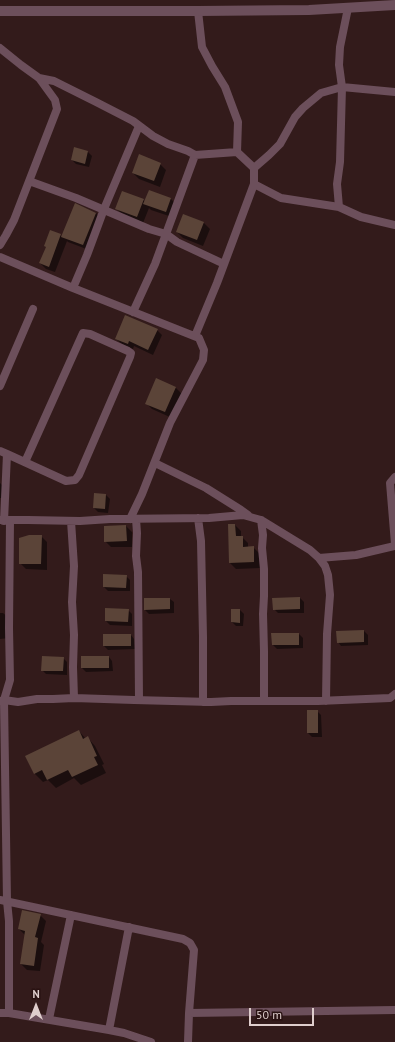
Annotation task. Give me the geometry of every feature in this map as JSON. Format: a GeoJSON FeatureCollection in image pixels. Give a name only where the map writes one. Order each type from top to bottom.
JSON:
{"type":"FeatureCollection","features":[{"type":"Feature","properties":{"kind":"street"},"geometry":{"type":"LineString","coordinates":[[0,11],[309,10],[395,5]]}},
{"type":"Feature","properties":{"kind":"street"},"geometry":{"type":"LineString","coordinates":[[339,207],[337,184],[340,162],[342,87],[339,65],[340,47],[348,8]]}},
{"type":"Feature","properties":{"kind":"street"},"geometry":{"type":"LineString","coordinates":[[198,11],[202,47],[225,87],[238,122],[237,152]]}},
{"type":"Feature","properties":{"kind":"street"},"geometry":{"type":"LineString","coordinates":[[0,48],[21,66],[39,78],[54,82],[96,102],[133,121],[153,136],[168,144],[188,150],[195,155],[237,152],[254,168],[254,184],[217,283],[195,336]]}},
{"type":"Feature","properties":{"kind":"street"},"geometry":{"type":"LineString","coordinates":[[0,246],[14,220],[57,110],[55,100],[39,78]]}},
{"type":"Feature","properties":{"kind":"street"},"geometry":{"type":"LineString","coordinates":[[254,168],[280,144],[295,118],[303,108],[321,93],[342,87],[395,92]]}},
{"type":"Feature","properties":{"kind":"street"},"geometry":{"type":"LineString","coordinates":[[73,288],[88,255],[104,209],[139,126]]}},
{"type":"Feature","properties":{"kind":"street"},"geometry":{"type":"LineString","coordinates":[[133,312],[155,264],[195,155]]}},
{"type":"Feature","properties":{"kind":"street"},"geometry":{"type":"LineString","coordinates":[[29,181],[104,209],[149,229],[166,234],[177,242],[224,264]]}},
{"type":"Feature","properties":{"kind":"street"},"geometry":{"type":"LineString","coordinates":[[254,184],[281,198],[339,207],[361,217],[395,225]]}},
{"type":"Feature","properties":{"kind":"street"},"geometry":{"type":"LineString","coordinates":[[0,257],[73,288],[195,336],[199,338],[204,350],[203,360],[170,423],[133,519],[137,533],[136,556],[138,572],[139,700]]}},
{"type":"Feature","properties":{"kind":"street"},"geometry":{"type":"LineString","coordinates":[[0,386],[4,367],[33,309]]}},
{"type":"Feature","properties":{"kind":"street"},"geometry":{"type":"LineString","coordinates":[[10,1013],[9,921],[3,900],[2,700],[10,680],[4,452],[25,462],[66,481],[75,480],[79,476],[131,353],[90,334],[83,333],[25,462]]}},
{"type":"Feature","properties":{"kind":"street"},"geometry":{"type":"LineString","coordinates":[[155,463],[206,488],[250,517]]}},
{"type":"Feature","properties":{"kind":"street"},"geometry":{"type":"LineString","coordinates":[[319,558],[356,554],[395,545],[390,483],[395,476]]}},
{"type":"Feature","properties":{"kind":"street"},"geometry":{"type":"LineString","coordinates":[[5,521],[198,518],[243,515],[261,520],[310,550],[325,566],[328,575],[330,595],[327,634],[326,701]]}},
{"type":"Feature","properties":{"kind":"street"},"geometry":{"type":"LineString","coordinates":[[198,518],[201,541],[203,702]]}},
{"type":"Feature","properties":{"kind":"street"},"geometry":{"type":"LineString","coordinates":[[261,520],[264,569],[264,701]]}},
{"type":"Feature","properties":{"kind":"street"},"geometry":{"type":"LineString","coordinates":[[71,521],[74,566],[72,602],[74,635],[74,698]]}},
{"type":"Feature","properties":{"kind":"street"},"geometry":{"type":"LineString","coordinates":[[2,700],[18,702],[37,699],[74,698],[203,702],[326,701],[390,698],[395,694]]}},
{"type":"Feature","properties":{"kind":"street"},"geometry":{"type":"LineString","coordinates":[[3,900],[183,939],[190,943],[194,950],[188,1042]]}},
{"type":"Feature","properties":{"kind":"street"},"geometry":{"type":"LineString","coordinates":[[49,1019],[71,915]]}},
{"type":"Feature","properties":{"kind":"street"},"geometry":{"type":"LineString","coordinates":[[109,1030],[129,927]]}},
{"type":"Feature","properties":{"kind":"street"},"geometry":{"type":"LineString","coordinates":[[189,1012],[395,1010]]}},
{"type":"Feature","properties":{"kind":"street"},"geometry":{"type":"LineString","coordinates":[[0,1013],[10,1013],[49,1019],[109,1030],[124,1033],[151,1042]]}},
{"type":"Feature","properties":{"kind":"building"},"geometry":{"type":"Polygon","coordinates":[[[74,147],[88,151],[85,164],[71,160],[74,147]]]}},
{"type":"Feature","properties":{"kind":"building"},"geometry":{"type":"Polygon","coordinates":[[[139,154],[161,163],[154,181],[132,173],[139,154]]]}},
{"type":"Feature","properties":{"kind":"building"},"geometry":{"type":"Polygon","coordinates":[[[149,190],[171,198],[166,212],[143,204],[149,190]]]}},
{"type":"Feature","properties":{"kind":"building"},"geometry":{"type":"Polygon","coordinates":[[[122,191],[144,199],[137,217],[115,209],[122,191]]]}},
{"type":"Feature","properties":{"kind":"building"},"geometry":{"type":"Polygon","coordinates":[[[75,203],[96,213],[83,245],[61,237],[75,203]]]}},
{"type":"Feature","properties":{"kind":"building"},"geometry":{"type":"Polygon","coordinates":[[[183,214],[204,222],[197,240],[176,232],[183,214]]]}},
{"type":"Feature","properties":{"kind":"building"},"geometry":{"type":"Polygon","coordinates":[[[50,230],[61,234],[49,267],[39,263],[46,247],[44,246],[50,230]]]}},
{"type":"Feature","properties":{"kind":"building"},"geometry":{"type":"Polygon","coordinates":[[[125,315],[158,329],[148,350],[129,341],[128,344],[115,339],[125,315]]]}},
{"type":"Feature","properties":{"kind":"building"},"geometry":{"type":"Polygon","coordinates":[[[156,378],[176,387],[165,412],[145,404],[156,378]]]}},
{"type":"Feature","properties":{"kind":"building"},"geometry":{"type":"Polygon","coordinates":[[[94,493],[106,494],[105,509],[93,508],[94,493]]]}},
{"type":"Feature","properties":{"kind":"building"},"geometry":{"type":"Polygon","coordinates":[[[228,524],[235,524],[236,536],[243,536],[243,547],[254,546],[254,562],[229,563],[228,524]]]}},
{"type":"Feature","properties":{"kind":"building"},"geometry":{"type":"Polygon","coordinates":[[[126,525],[127,541],[104,542],[104,526],[126,525]]]}},
{"type":"Feature","properties":{"kind":"building"},"geometry":{"type":"Polygon","coordinates":[[[29,535],[42,535],[41,564],[19,564],[19,538],[29,535]]]}},
{"type":"Feature","properties":{"kind":"building"},"geometry":{"type":"Polygon","coordinates":[[[103,574],[127,575],[126,588],[103,587],[103,574]]]}},
{"type":"Feature","properties":{"kind":"building"},"geometry":{"type":"Polygon","coordinates":[[[300,597],[300,609],[273,610],[272,598],[300,597]]]}},
{"type":"Feature","properties":{"kind":"building"},"geometry":{"type":"Polygon","coordinates":[[[144,598],[170,598],[170,609],[144,610],[144,598]]]}},
{"type":"Feature","properties":{"kind":"building"},"geometry":{"type":"Polygon","coordinates":[[[105,608],[129,609],[128,622],[105,621],[105,608]]]}},
{"type":"Feature","properties":{"kind":"building"},"geometry":{"type":"Polygon","coordinates":[[[231,609],[240,609],[240,623],[231,622],[231,609]]]}},
{"type":"Feature","properties":{"kind":"building"},"geometry":{"type":"Polygon","coordinates":[[[364,630],[364,642],[337,643],[336,631],[364,630]]]}},
{"type":"Feature","properties":{"kind":"building"},"geometry":{"type":"Polygon","coordinates":[[[271,633],[299,633],[299,645],[272,645],[271,633]]]}},
{"type":"Feature","properties":{"kind":"building"},"geometry":{"type":"Polygon","coordinates":[[[103,634],[131,634],[131,646],[103,646],[103,634]]]}},
{"type":"Feature","properties":{"kind":"building"},"geometry":{"type":"Polygon","coordinates":[[[42,656],[64,657],[63,671],[41,671],[42,656]]]}},
{"type":"Feature","properties":{"kind":"building"},"geometry":{"type":"Polygon","coordinates":[[[81,656],[109,656],[109,668],[81,668],[81,656]]]}},
{"type":"Feature","properties":{"kind":"building"},"geometry":{"type":"Polygon","coordinates":[[[307,710],[318,710],[318,733],[307,733],[307,710]]]}},
{"type":"Feature","properties":{"kind":"building"},"geometry":{"type":"Polygon","coordinates":[[[79,730],[83,739],[88,736],[97,756],[94,757],[98,765],[72,777],[68,770],[47,780],[42,770],[34,774],[25,756],[79,730]]]}},
{"type":"Feature","properties":{"kind":"building"},"geometry":{"type":"Polygon","coordinates":[[[22,910],[41,914],[35,937],[38,938],[34,966],[20,964],[25,931],[18,929],[22,910]]]}}]}
